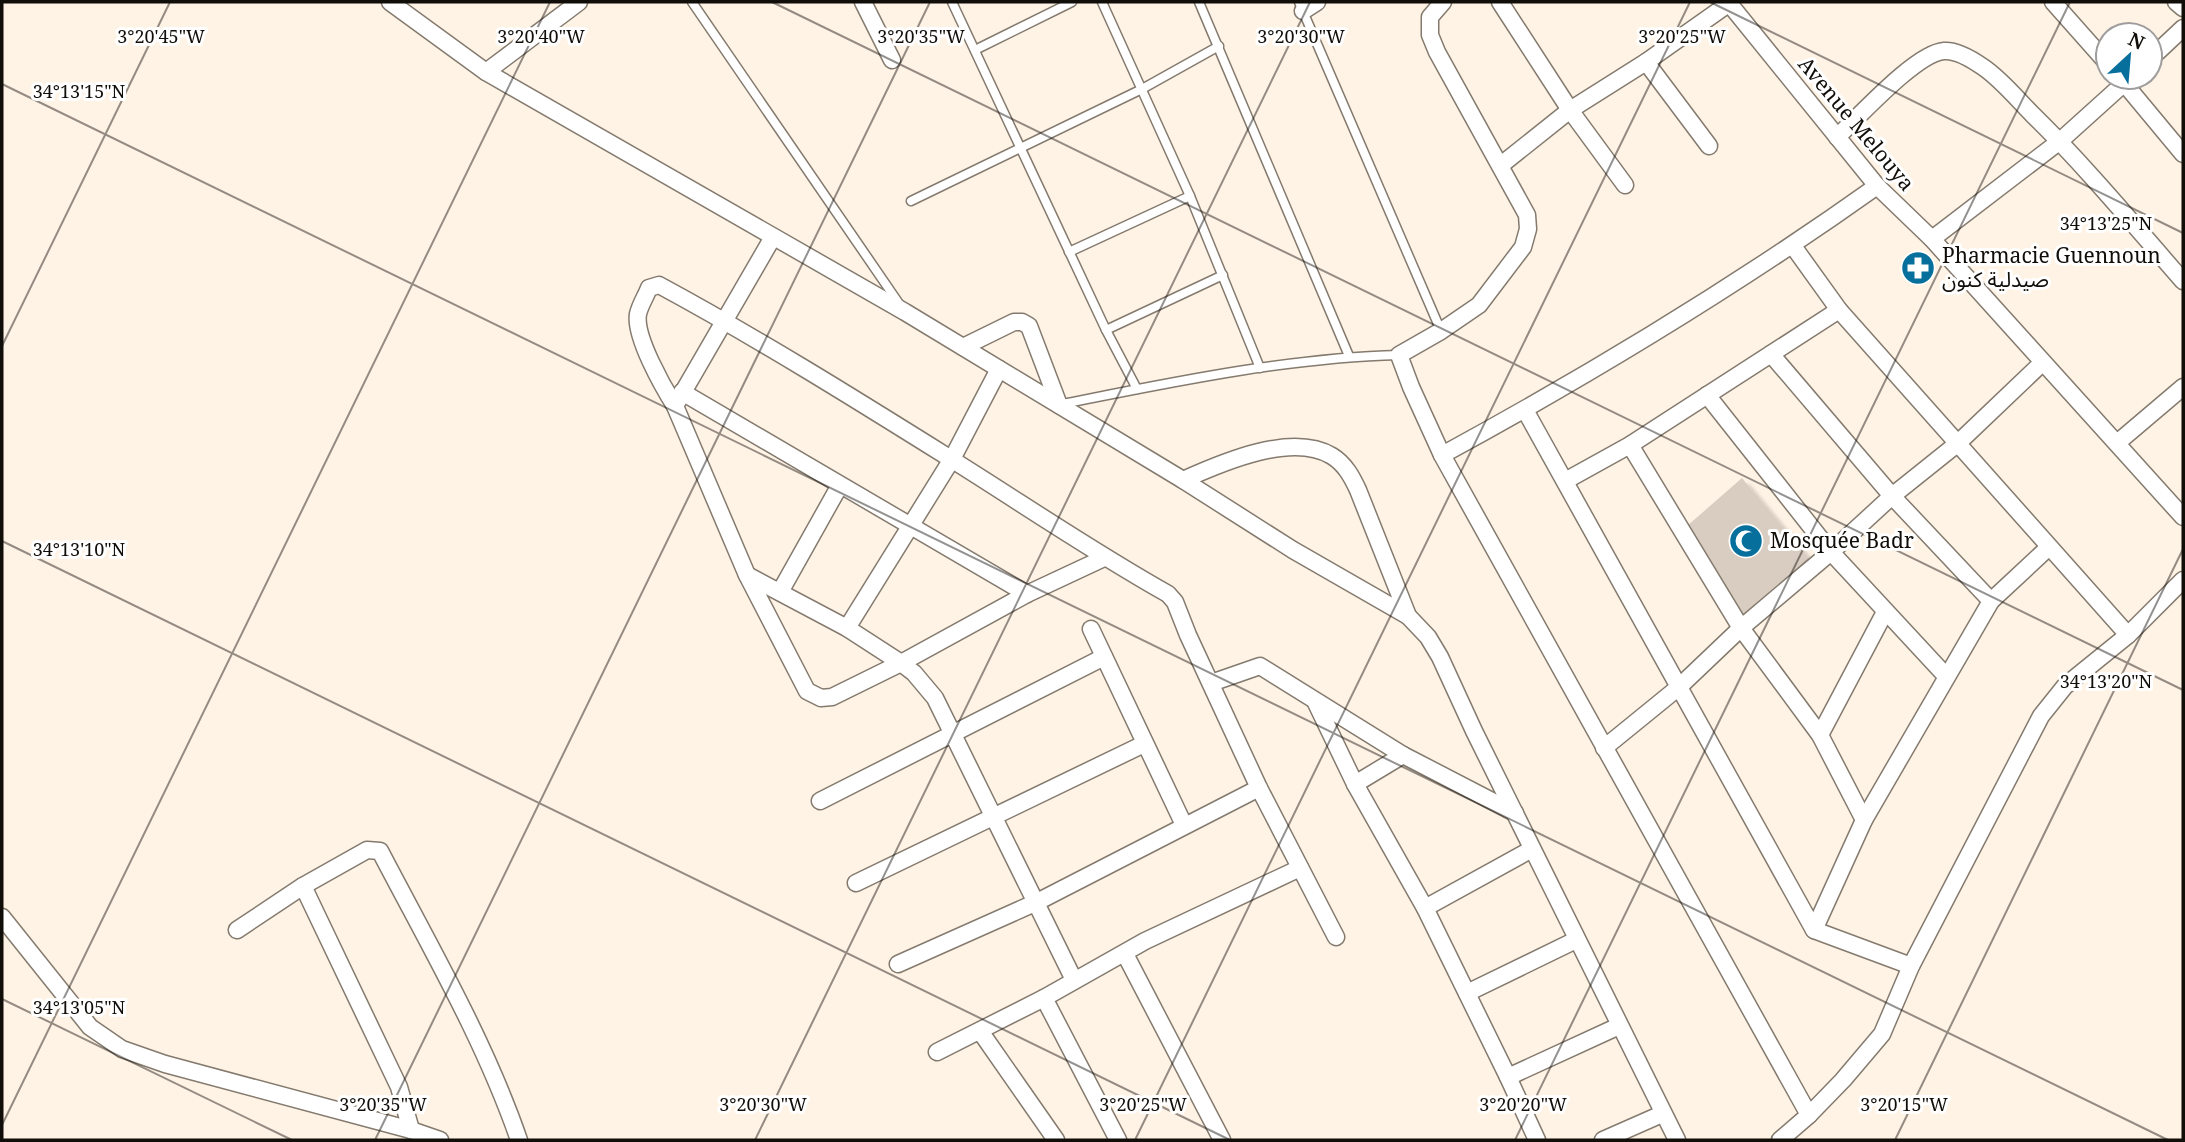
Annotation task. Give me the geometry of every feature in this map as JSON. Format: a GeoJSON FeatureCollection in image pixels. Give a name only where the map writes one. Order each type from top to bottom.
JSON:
{"type":"FeatureCollection","features":[{"type":"Feature","properties":{"kind":"street"},"geometry":{"type":"LineString","coordinates":[[390,2],[486,72],[905,312],[1184,480],[1293,550],[1408,616],[1428,637],[1440,657],[1576,940],[1677,1140]]}},
{"type":"Feature","properties":{"kind":"street"},"geometry":{"type":"LineString","coordinates":[[486,72],[579,2]]}},
{"type":"Feature","properties":{"kind":"street"},"geometry":{"type":"LineString","coordinates":[[863,2],[892,60]]}},
{"type":"Feature","properties":{"kind":"street"},"geometry":{"type":"LineString","coordinates":[[1443,2],[1430,17],[1430,34],[1437,52],[1527,215],[1528,229],[1523,247],[1479,305],[1399,355],[1442,455],[1809,1115]]}},
{"type":"Feature","properties":{"kind":"street"},"geometry":{"type":"LineString","coordinates":[[1500,2],[1570,110],[1625,185]]}},
{"type":"Feature","properties":{"kind":"street"},"geometry":{"type":"LineString","coordinates":[[1501,165],[1570,110],[1646,62],[1729,2]]}},
{"type":"Feature","properties":{"kind":"street","name":"Avenue Melouya"},"geometry":{"type":"LineString","coordinates":[[1729,2],[1877,186],[1931,239],[2183,517]]}},
{"type":"Feature","properties":{"kind":"street"},"geometry":{"type":"LineString","coordinates":[[2053,2],[2094,48]]}},
{"type":"Feature","properties":{"kind":"street"},"geometry":{"type":"LineString","coordinates":[[2176,2],[2183,8]]}},
{"type":"Feature","properties":{"kind":"street"},"geometry":{"type":"LineString","coordinates":[[2164,46],[2183,28]]}},
{"type":"Feature","properties":{"kind":"street"},"geometry":{"type":"LineString","coordinates":[[1837,137],[1912,66],[1944,51],[1960,54],[1982,66],[2060,141],[2183,281]]}},
{"type":"Feature","properties":{"kind":"street"},"geometry":{"type":"LineString","coordinates":[[1646,62],[1709,146]]}},
{"type":"Feature","properties":{"kind":"street"},"geometry":{"type":"LineString","coordinates":[[1931,239],[2060,141],[2112,91]]}},
{"type":"Feature","properties":{"kind":"street"},"geometry":{"type":"LineString","coordinates":[[2134,91],[2183,153]]}},
{"type":"Feature","properties":{"kind":"street"},"geometry":{"type":"LineString","coordinates":[[1442,455],[1525,410],[1793,246],[1877,186]]}},
{"type":"Feature","properties":{"kind":"street"},"geometry":{"type":"LineString","coordinates":[[678,399],[773,237]]}},
{"type":"Feature","properties":{"kind":"street"},"geometry":{"type":"LineString","coordinates":[[1793,246],[1839,310],[2128,635]]}},
{"type":"Feature","properties":{"kind":"street"},"geometry":{"type":"LineString","coordinates":[[1027,594],[840,485],[678,399],[658,380],[644,342],[638,316],[649,288],[659,285],[724,320],[952,459],[1104,558],[1167,594],[1175,602],[1258,788],[1336,937]]}},
{"type":"Feature","properties":{"kind":"street"},"geometry":{"type":"LineString","coordinates":[[1565,481],[1630,445],[1839,310]]}},
{"type":"Feature","properties":{"kind":"street"},"geometry":{"type":"LineString","coordinates":[[963,347],[1014,322],[1030,326],[1059,405]]}},
{"type":"Feature","properties":{"kind":"street"},"geometry":{"type":"LineString","coordinates":[[1771,354],[1892,496],[1991,601]]}},
{"type":"Feature","properties":{"kind":"street"},"geometry":{"type":"LineString","coordinates":[[1604,748],[1679,687],[1741,628],[1957,443],[2042,363]]}},
{"type":"Feature","properties":{"kind":"street"},"geometry":{"type":"LineString","coordinates":[[847,628],[952,459],[999,369]]}},
{"type":"Feature","properties":{"kind":"street"},"geometry":{"type":"LineString","coordinates":[[2118,443],[2183,387]]}},
{"type":"Feature","properties":{"kind":"street"},"geometry":{"type":"LineString","coordinates":[[1707,395],[1831,552],[1946,676]]}},
{"type":"Feature","properties":{"kind":"street"},"geometry":{"type":"LineString","coordinates":[[678,399],[747,575],[807,691],[821,698],[832,697],[901,663],[1027,594],[1104,558]]}},
{"type":"Feature","properties":{"kind":"street"},"geometry":{"type":"LineString","coordinates":[[1525,410],[1814,930],[1911,966]]}},
{"type":"Feature","properties":{"kind":"street"},"geometry":{"type":"LineString","coordinates":[[1630,445],[1741,628],[1820,735],[1864,820]]}},
{"type":"Feature","properties":{"kind":"street"},"geometry":{"type":"LineString","coordinates":[[1184,480],[1233,459],[1268,450],[1316,448],[1335,457],[1348,471],[1359,490],[1408,616]]}},
{"type":"Feature","properties":{"kind":"street"},"geometry":{"type":"LineString","coordinates":[[779,592],[840,485]]}},
{"type":"Feature","properties":{"kind":"street"},"geometry":{"type":"LineString","coordinates":[[1814,930],[1864,820],[1991,601],[2049,547]]}},
{"type":"Feature","properties":{"kind":"street"},"geometry":{"type":"LineString","coordinates":[[747,575],[847,628],[901,663],[914,673],[935,698],[1074,980]]}},
{"type":"Feature","properties":{"kind":"street"},"geometry":{"type":"LineString","coordinates":[[1780,1140],[1843,1080],[1882,1034],[1911,966],[2041,716],[2065,686],[2128,635],[2183,580]]}},
{"type":"Feature","properties":{"kind":"street"},"geometry":{"type":"LineString","coordinates":[[1820,735],[1885,612]]}},
{"type":"Feature","properties":{"kind":"street"},"geometry":{"type":"LineString","coordinates":[[1091,629],[1184,825]]}},
{"type":"Feature","properties":{"kind":"street"},"geometry":{"type":"LineString","coordinates":[[820,801],[1104,657]]}},
{"type":"Feature","properties":{"kind":"street"},"geometry":{"type":"LineString","coordinates":[[1211,683],[1260,666],[1403,755],[1515,813]]}},
{"type":"Feature","properties":{"kind":"street"},"geometry":{"type":"LineString","coordinates":[[1316,703],[1354,784],[1425,908],[1537,1140]]}},
{"type":"Feature","properties":{"kind":"street"},"geometry":{"type":"LineString","coordinates":[[856,883],[1144,744]]}},
{"type":"Feature","properties":{"kind":"street"},"geometry":{"type":"LineString","coordinates":[[1354,784],[1403,755]]}},
{"type":"Feature","properties":{"kind":"street"},"geometry":{"type":"LineString","coordinates":[[898,964],[1037,902],[1258,788]]}},
{"type":"Feature","properties":{"kind":"street"},"geometry":{"type":"LineString","coordinates":[[1425,908],[1532,849]]}},
{"type":"Feature","properties":{"kind":"street"},"geometry":{"type":"LineString","coordinates":[[237,930],[303,886],[367,850],[380,851],[473,1030],[502,1091],[519,1140]]}},
{"type":"Feature","properties":{"kind":"street"},"geometry":{"type":"LineString","coordinates":[[937,1052],[1044,998],[1145,941],[1300,868]]}},
{"type":"Feature","properties":{"kind":"street"},"geometry":{"type":"LineString","coordinates":[[303,886],[399,1087],[411,1130]]}},
{"type":"Feature","properties":{"kind":"street"},"geometry":{"type":"LineString","coordinates":[[2,917],[90,1027],[122,1049],[165,1065],[440,1140]]}},
{"type":"Feature","properties":{"kind":"street"},"geometry":{"type":"LineString","coordinates":[[1467,993],[1576,940]]}},
{"type":"Feature","properties":{"kind":"street"},"geometry":{"type":"LineString","coordinates":[[1125,954],[1222,1140]]}},
{"type":"Feature","properties":{"kind":"street"},"geometry":{"type":"LineString","coordinates":[[1044,998],[1118,1140]]}},
{"type":"Feature","properties":{"kind":"street"},"geometry":{"type":"LineString","coordinates":[[1508,1077],[1619,1026]]}},
{"type":"Feature","properties":{"kind":"street"},"geometry":{"type":"LineString","coordinates":[[980,1031],[1056,1140]]}},
{"type":"Feature","properties":{"kind":"street"},"geometry":{"type":"LineString","coordinates":[[1603,1140],[1662,1114]]}},
{"type":"Feature","properties":{"kind":"lane"},"geometry":{"type":"LineString","coordinates":[[692,2],[905,312]]}},
{"type":"Feature","properties":{"kind":"lane"},"geometry":{"type":"LineString","coordinates":[[952,2],[1136,389]]}},
{"type":"Feature","properties":{"kind":"lane"},"geometry":{"type":"LineString","coordinates":[[975,50],[1072,2]]}},
{"type":"Feature","properties":{"kind":"lane"},"geometry":{"type":"LineString","coordinates":[[1101,2],[1190,197],[1260,368]]}},
{"type":"Feature","properties":{"kind":"lane"},"geometry":{"type":"LineString","coordinates":[[1199,2],[1349,356]]}},
{"type":"Feature","properties":{"kind":"lane"},"geometry":{"type":"LineString","coordinates":[[1307,5],[1441,331]]}},
{"type":"Feature","properties":{"kind":"lane"},"geometry":{"type":"LineString","coordinates":[[911,201],[1142,89],[1219,46]]}},
{"type":"Feature","properties":{"kind":"lane"},"geometry":{"type":"LineString","coordinates":[[1069,252],[1190,197]]}},
{"type":"Feature","properties":{"kind":"lane"},"geometry":{"type":"LineString","coordinates":[[1106,330],[1223,275]]}},
{"type":"Feature","properties":{"kind":"lane"},"geometry":{"type":"LineString","coordinates":[[1059,405],[1260,368],[1349,356],[1399,355]]}},
{"type":"Feature","properties":{"kind":"building","name":"Mosquée Badr"},"geometry":{"type":"Polygon","coordinates":[[[1742,478],[1808,557],[1742,618],[1687,526],[1742,478]]]}},
{"type":"Feature","properties":{"kind":"place","name":"Pharmacie Guennoun صيدلية كنون"},"geometry":{"type":"Point","coordinates":[1918,268]}},
{"type":"Feature","properties":{"kind":"place","name":"Mosquée Badr"},"geometry":{"type":"Point","coordinates":[1746,541]}}]}
